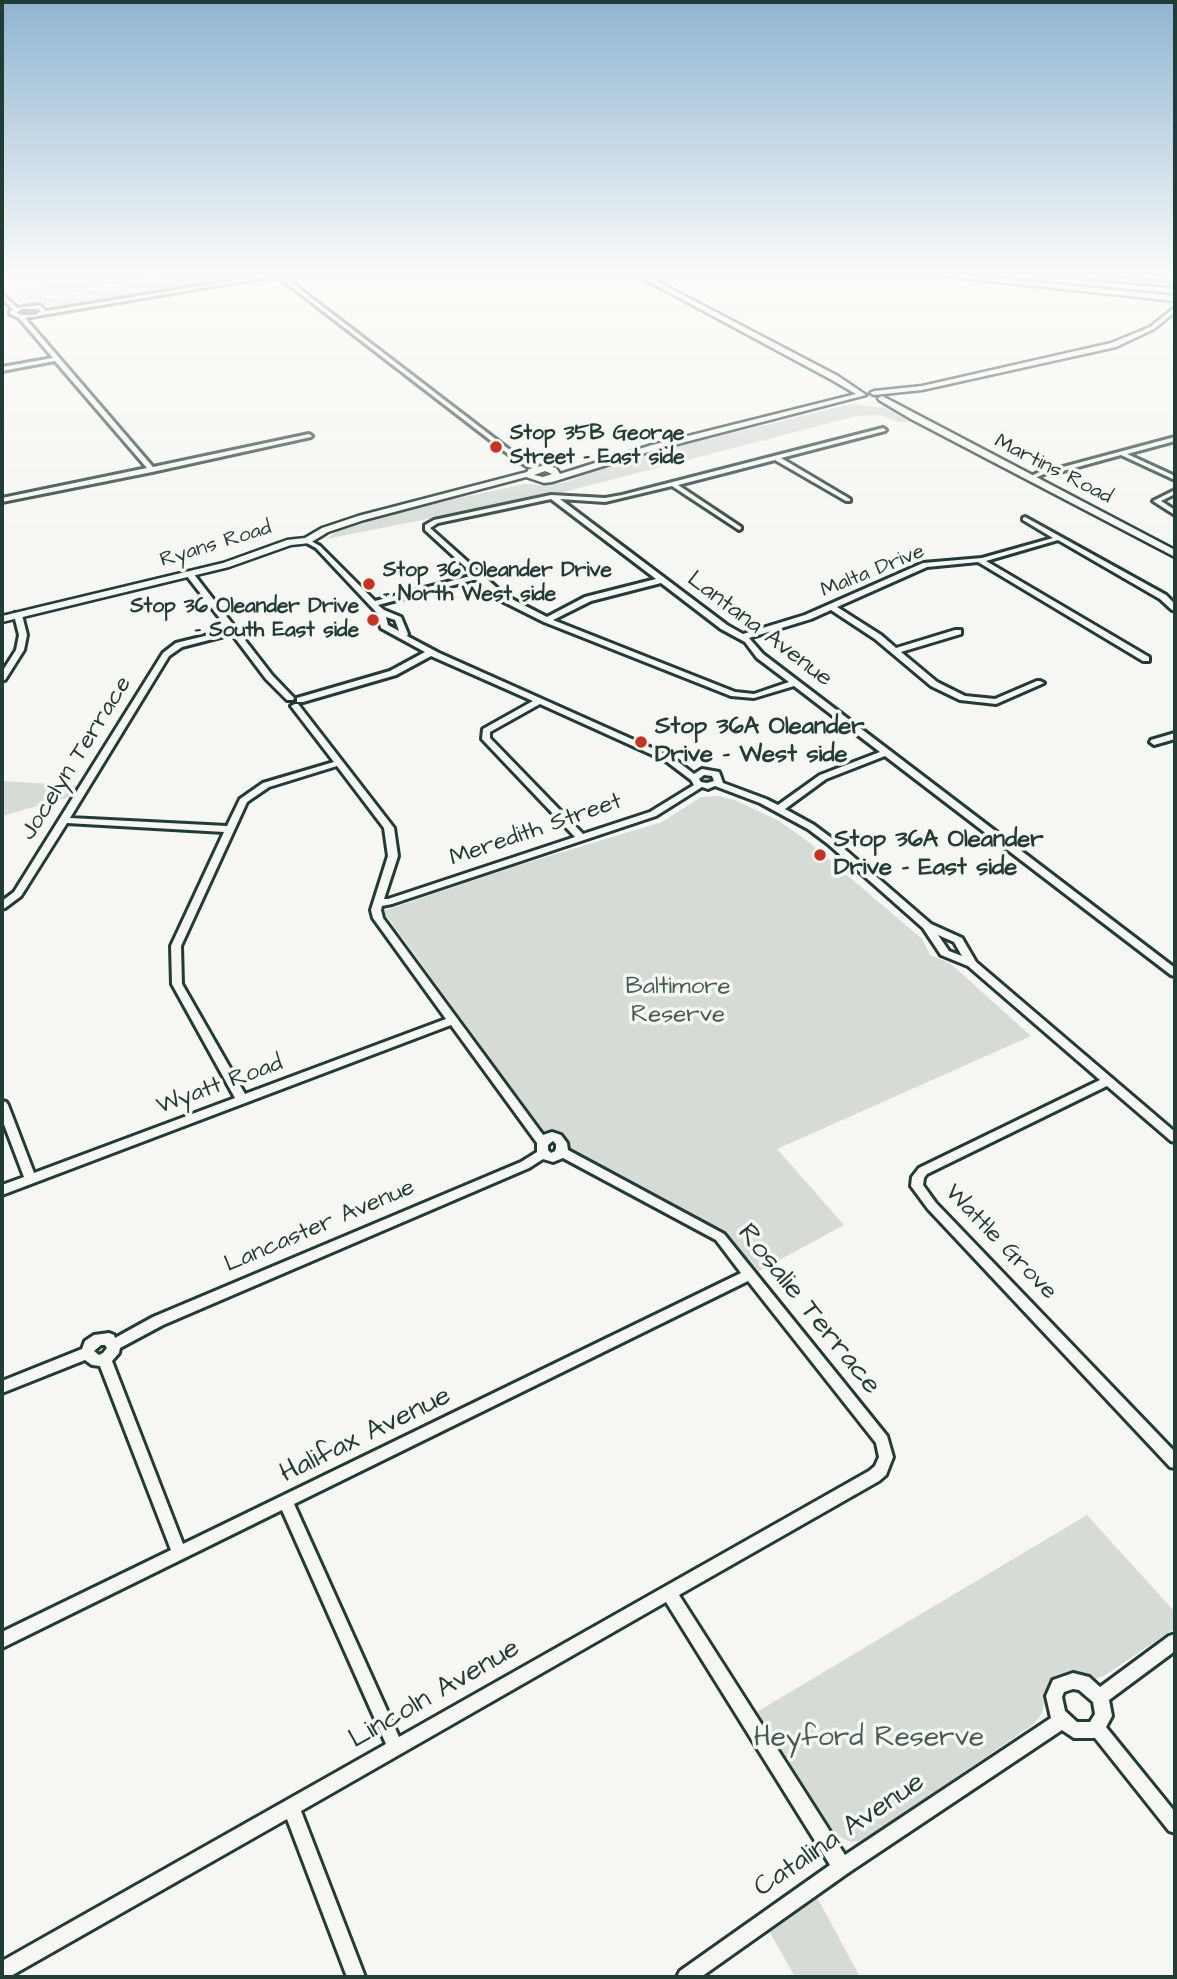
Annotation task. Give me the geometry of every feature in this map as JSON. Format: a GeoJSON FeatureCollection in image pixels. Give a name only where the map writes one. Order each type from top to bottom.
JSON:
{"type":"FeatureCollection","features":[{"type":"Feature","properties":{"kind":"street"},"geometry":{"type":"LineString","coordinates":[[2,369],[22,365]]}},
{"type":"Feature","properties":{"kind":"street"},"geometry":{"type":"LineString","coordinates":[[61,365],[152,470]]}},
{"type":"Feature","properties":{"kind":"street"},"geometry":{"type":"LineString","coordinates":[[396,365],[509,452],[530,466],[547,472],[832,404],[911,390]]}},
{"type":"Feature","properties":{"kind":"street","name":"Martins Road"},"geometry":{"type":"LineString","coordinates":[[813,365],[868,396],[914,417]]}},
{"type":"Feature","properties":{"kind":"street"},"geometry":{"type":"LineString","coordinates":[[868,396],[882,398],[1022,365]]}},
{"type":"Feature","properties":{"kind":"street","name":"Martins Road"},"geometry":{"type":"LineString","coordinates":[[882,398],[1175,554]]}},
{"type":"Feature","properties":{"kind":"street"},"geometry":{"type":"LineString","coordinates":[[796,683],[754,696],[734,694],[547,620],[511,603],[427,529],[428,524],[551,497],[613,499],[883,430]]}},
{"type":"Feature","properties":{"kind":"street"},"geometry":{"type":"LineString","coordinates":[[2,500],[309,436]]}},
{"type":"Feature","properties":{"kind":"street"},"geometry":{"type":"LineString","coordinates":[[1030,478],[1039,478],[1175,439]]}},
{"type":"Feature","properties":{"kind":"street"},"geometry":{"type":"LineString","coordinates":[[509,452],[539,480]]}},
{"type":"Feature","properties":{"kind":"street"},"geometry":{"type":"LineString","coordinates":[[1121,453],[1175,478]]}},
{"type":"Feature","properties":{"kind":"street"},"geometry":{"type":"LineString","coordinates":[[778,458],[848,500]]}},
{"type":"Feature","properties":{"kind":"street","name":"Ryans Road"},"geometry":{"type":"LineString","coordinates":[[2,619],[190,575],[244,560],[294,541],[307,541],[325,530],[529,473],[547,472]]}},
{"type":"Feature","properties":{"kind":"street","name":"Ryans Road"},"geometry":{"type":"LineString","coordinates":[[436,498],[539,480],[547,472]]}},
{"type":"Feature","properties":{"kind":"street"},"geometry":{"type":"LineString","coordinates":[[673,484],[739,528]]}},
{"type":"Feature","properties":{"kind":"street"},"geometry":{"type":"LineString","coordinates":[[1175,492],[1156,501],[1175,513]]}},
{"type":"Feature","properties":{"kind":"street","name":"Lantana Avenue"},"geometry":{"type":"LineString","coordinates":[[551,497],[724,627],[743,638],[760,656],[1175,973]]}},
{"type":"Feature","properties":{"kind":"street"},"geometry":{"type":"LineString","coordinates":[[1025,519],[1163,597],[1175,601]]}},
{"type":"Feature","properties":{"kind":"street","name":"Malta Drive"},"geometry":{"type":"LineString","coordinates":[[743,638],[832,607],[926,565],[979,560],[1059,538]]}},
{"type":"Feature","properties":{"kind":"street"},"geometry":{"type":"LineString","coordinates":[[307,541],[318,547],[381,612],[384,626],[404,634],[432,652],[682,766],[699,778],[779,809],[831,842],[928,926],[958,940],[972,964]]}},
{"type":"Feature","properties":{"kind":"street"},"geometry":{"type":"LineString","coordinates":[[979,560],[1146,659]]}},
{"type":"Feature","properties":{"kind":"street"},"geometry":{"type":"LineString","coordinates":[[190,575],[295,701],[339,764],[389,828],[393,856],[376,910],[378,918],[543,1148]]}},
{"type":"Feature","properties":{"kind":"street"},"geometry":{"type":"LineString","coordinates":[[373,604],[479,576]]}},
{"type":"Feature","properties":{"kind":"street"},"geometry":{"type":"LineString","coordinates":[[547,620],[588,599],[662,580]]}},
{"type":"Feature","properties":{"kind":"street"},"geometry":{"type":"LineString","coordinates":[[1163,597],[1175,608]]}},
{"type":"Feature","properties":{"kind":"street"},"geometry":{"type":"LineString","coordinates":[[832,607],[897,651],[945,691],[974,701],[996,702],[1040,682]]}},
{"type":"Feature","properties":{"kind":"street"},"geometry":{"type":"LineString","coordinates":[[2,678],[20,650],[23,635],[18,615]]}},
{"type":"Feature","properties":{"kind":"street","name":"Jocelyn Terrace"},"geometry":{"type":"LineString","coordinates":[[2,906],[18,894],[166,654],[179,645],[234,631]]}},
{"type":"Feature","properties":{"kind":"street"},"geometry":{"type":"LineString","coordinates":[[897,651],[958,632]]}},
{"type":"Feature","properties":{"kind":"street"},"geometry":{"type":"LineString","coordinates":[[295,701],[393,673],[432,652]]}},
{"type":"Feature","properties":{"kind":"street"},"geometry":{"type":"LineString","coordinates":[[540,701],[486,731],[486,739],[581,838]]}},
{"type":"Feature","properties":{"kind":"street"},"geometry":{"type":"LineString","coordinates":[[1154,742],[1175,736]]}},
{"type":"Feature","properties":{"kind":"street"},"geometry":{"type":"LineString","coordinates":[[779,809],[823,777],[887,752]]}},
{"type":"Feature","properties":{"kind":"street"},"geometry":{"type":"LineString","coordinates":[[242,1100],[175,979],[174,952],[243,801],[261,788],[339,764]]}},
{"type":"Feature","properties":{"kind":"street"},"geometry":{"type":"LineString","coordinates":[[699,778],[716,774],[720,778],[717,784]]}},
{"type":"Feature","properties":{"kind":"street","name":"Meredith Street"},"geometry":{"type":"LineString","coordinates":[[379,903],[653,814],[699,778]]}},
{"type":"Feature","properties":{"kind":"street"},"geometry":{"type":"LineString","coordinates":[[65,820],[229,830]]}},
{"type":"Feature","properties":{"kind":"street"},"geometry":{"type":"LineString","coordinates":[[928,926],[945,953],[972,964],[1175,1138]]}},
{"type":"Feature","properties":{"kind":"street","name":"Wyatt Road"},"geometry":{"type":"LineString","coordinates":[[2,1189],[453,1021]]}},
{"type":"Feature","properties":{"kind":"street","name":"Wattle Grove"},"geometry":{"type":"LineString","coordinates":[[1108,1081],[923,1171],[918,1177],[917,1186],[932,1206],[1175,1462]]}},
{"type":"Feature","properties":{"kind":"street"},"geometry":{"type":"LineString","coordinates":[[2,1105],[30,1178]]}},
{"type":"Feature","properties":{"kind":"street","name":"Rosalie Terrace"},"geometry":{"type":"LineString","coordinates":[[543,1148],[554,1156],[562,1152],[720,1237],[874,1430],[886,1449],[886,1457]]}},
{"type":"Feature","properties":{"kind":"street","name":"Lancaster Avenue"},"geometry":{"type":"LineString","coordinates":[[114,1345],[158,1321],[525,1165],[543,1148]]}},
{"type":"Feature","properties":{"kind":"street","name":"Halifax Avenue"},"geometry":{"type":"LineString","coordinates":[[2,1640],[751,1274]]}},
{"type":"Feature","properties":{"kind":"street"},"geometry":{"type":"LineString","coordinates":[[2,1387],[87,1353],[90,1345],[99,1339],[109,1339],[114,1345],[111,1354],[104,1359],[92,1360],[87,1353]]}},
{"type":"Feature","properties":{"kind":"street"},"geometry":{"type":"LineString","coordinates":[[104,1359],[180,1554]]}},
{"type":"Feature","properties":{"kind":"street","name":"Lincoln Avenue"},"geometry":{"type":"LineString","coordinates":[[2,1971],[874,1476],[881,1470],[886,1457]]}},
{"type":"Feature","properties":{"kind":"street"},"geometry":{"type":"LineString","coordinates":[[286,1502],[396,1748]]}},
{"type":"Feature","properties":{"kind":"street"},"geometry":{"type":"LineString","coordinates":[[669,1593],[842,1867]]}},
{"type":"Feature","properties":{"kind":"street"},"geometry":{"type":"LineString","coordinates":[[1100,1696],[1175,1642]]}},
{"type":"Feature","properties":{"kind":"street"},"geometry":{"type":"LineString","coordinates":[[1073,1681],[1083,1683],[1100,1696],[1104,1716],[1097,1728],[1083,1732],[1062,1721],[1054,1704],[1059,1686],[1073,1681]]}},
{"type":"Feature","properties":{"kind":"street","name":"Catalina Avenue"},"geometry":{"type":"LineString","coordinates":[[686,1977],[842,1867],[1062,1721]]}},
{"type":"Feature","properties":{"kind":"street"},"geometry":{"type":"LineString","coordinates":[[1097,1728],[1175,1825]]}},
{"type":"Feature","properties":{"kind":"street"},"geometry":{"type":"LineString","coordinates":[[291,1807],[356,1977]]}},
{"type":"Feature","properties":{"kind":"green space"},"geometry":{"type":"Polygon","coordinates":[[[851,404],[885,408],[909,421],[901,423],[880,415],[857,416],[564,492],[326,539],[337,531],[409,509],[524,484],[567,482],[615,462],[851,404]]]}},
{"type":"Feature","properties":{"kind":"green space"},"geometry":{"type":"Polygon","coordinates":[[[2,781],[85,786],[80,794],[2,816],[2,781]]]}},
{"type":"Feature","properties":{"kind":"green space","name":"Baltimore Reserve"},"geometry":{"type":"Polygon","coordinates":[[[719,796],[735,800],[779,821],[806,840],[922,939],[930,955],[951,964],[1031,1036],[777,1149],[844,1225],[759,1271],[737,1246],[710,1224],[573,1152],[562,1137],[543,1131],[383,911],[513,867],[662,822],[701,797],[719,796]]]}},
{"type":"Feature","properties":{"kind":"green space","name":"Heyford Reserve"},"geometry":{"type":"Polygon","coordinates":[[[1087,1515],[1175,1612],[1175,1628],[1104,1676],[1096,1679],[1068,1674],[1054,1679],[1047,1691],[1042,1713],[1034,1724],[864,1840],[851,1842],[835,1835],[755,1713],[1087,1515]]]}},
{"type":"Feature","properties":{"kind":"green space"},"geometry":{"type":"Polygon","coordinates":[[[812,1888],[860,1977],[795,1977],[764,1922],[812,1888]]]}},
{"type":"Feature","properties":{"kind":"place","name":"Stop 35B George Street - East side"},"geometry":{"type":"Point","coordinates":[496,447]}},
{"type":"Feature","properties":{"kind":"place","name":"Stop 36 Oleander Drive - North West side"},"geometry":{"type":"Point","coordinates":[369,584]}},
{"type":"Feature","properties":{"kind":"place","name":"Stop 36 Oleander Drive - South East side"},"geometry":{"type":"Point","coordinates":[373,620]}},
{"type":"Feature","properties":{"kind":"place","name":"Stop 36A Oleander Drive - West side"},"geometry":{"type":"Point","coordinates":[641,742]}},
{"type":"Feature","properties":{"kind":"place","name":"Stop 36A Oleander Drive - East side"},"geometry":{"type":"Point","coordinates":[820,855]}}]}
